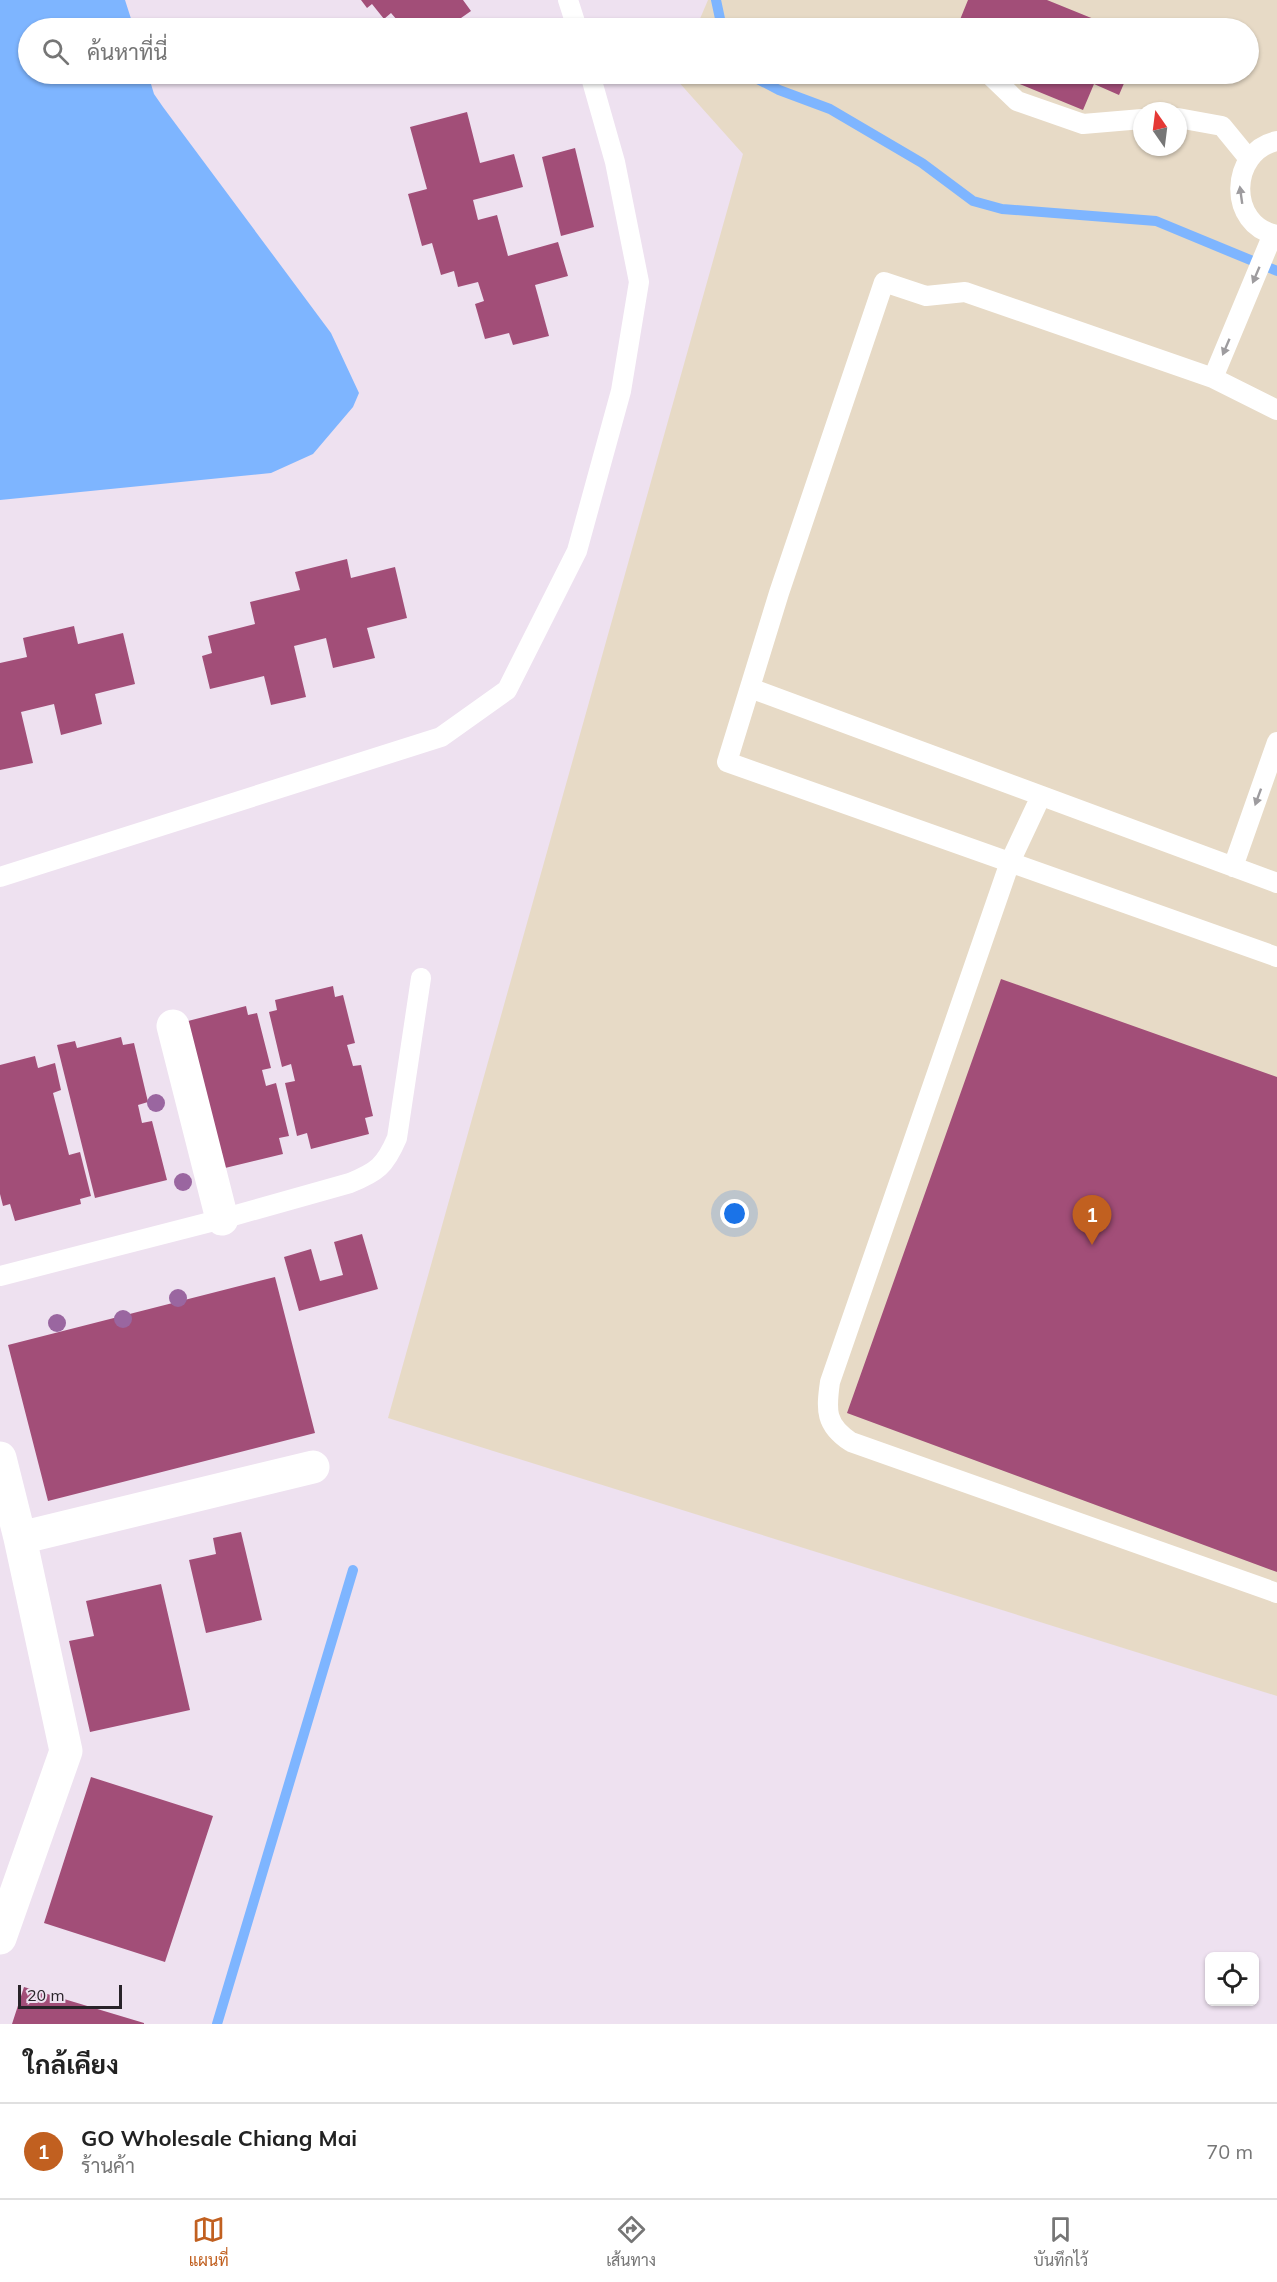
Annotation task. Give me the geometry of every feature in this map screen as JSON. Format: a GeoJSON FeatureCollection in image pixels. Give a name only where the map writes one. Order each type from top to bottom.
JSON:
{"type":"FeatureCollection","features":[{"type":"Feature","properties":{"kind":"street"},"geometry":{"type":"LineString","coordinates":[[174,1026],[222,1219]]}},
{"type":"Feature","properties":{"kind":"street"},"geometry":{"type":"LineString","coordinates":[[0,1458],[66,1751],[0,1938]]}},
{"type":"Feature","properties":{"kind":"street"},"geometry":{"type":"LineString","coordinates":[[20,1539],[313,1467]]}},
{"type":"Feature","properties":{"kind":"lane"},"geometry":{"type":"LineString","coordinates":[[568,0],[574,18]]}},
{"type":"Feature","properties":{"kind":"lane"},"geometry":{"type":"LineString","coordinates":[[0,877],[441,737],[507,690],[577,551],[621,391],[639,282],[615,162],[593,84]]}},
{"type":"Feature","properties":{"kind":"lane"},"geometry":{"type":"LineString","coordinates":[[999,84],[1017,101],[1083,124],[1133,120]]}},
{"type":"Feature","properties":{"kind":"lane"},"geometry":{"type":"LineString","coordinates":[[1187,120],[1222,126],[1249,159]]}},
{"type":"Feature","properties":{"kind":"lane"},"geometry":{"type":"LineString","coordinates":[[1213,378],[1275,235],[1258,226],[1246,214],[1240,198],[1240,181],[1249,159],[1256,151],[1270,142],[1277,141]]}},
{"type":"Feature","properties":{"kind":"lane"},"geometry":{"type":"LineString","coordinates":[[1277,410],[1213,378],[965,292],[926,296],[884,282],[778,593],[727,762],[1277,957]]}},
{"type":"Feature","properties":{"kind":"lane"},"geometry":{"type":"LineString","coordinates":[[750,688],[1277,883]]}},
{"type":"Feature","properties":{"kind":"lane"},"geometry":{"type":"LineString","coordinates":[[1233,867],[1277,742]]}},
{"type":"Feature","properties":{"kind":"lane"},"geometry":{"type":"LineString","coordinates":[[1041,796],[1010,862],[830,1382],[828,1415],[835,1429],[851,1442],[1277,1593]]}},
{"type":"Feature","properties":{"kind":"lane"},"geometry":{"type":"LineString","coordinates":[[0,1276],[222,1219],[350,1183],[381,1167],[397,1138],[421,978]]}},
{"type":"Feature","properties":{"kind":"shaded area"},"geometry":{"type":"Polygon","coordinates":[[[708,0],[1277,0],[1277,1696],[388,1418],[743,154],[680,84],[1259,84],[1259,18],[700,18],[708,0]]]}},
{"type":"Feature","properties":{"kind":"water"},"geometry":{"type":"Polygon","coordinates":[[[0,0],[125,0],[131,18],[18,18],[18,84],[151,84],[154,94],[163,107],[331,333],[359,393],[353,407],[313,454],[271,473],[0,500],[0,0]]]}},
{"type":"Feature","properties":{"kind":"building"},"geometry":{"type":"Polygon","coordinates":[[[361,0],[463,0],[471,11],[461,18],[395,18],[391,13],[383,18],[372,4],[367,8],[361,0]]]}},
{"type":"Feature","properties":{"kind":"building"},"geometry":{"type":"Polygon","coordinates":[[[968,0],[1047,0],[1091,18],[961,18],[968,0]]]}},
{"type":"Feature","properties":{"kind":"building"},"geometry":{"type":"Polygon","coordinates":[[[1020,84],[1094,84],[1083,110],[1020,84]]]}},
{"type":"Feature","properties":{"kind":"building"},"geometry":{"type":"Polygon","coordinates":[[[1094,84],[1124,84],[1119,95],[1094,84]]]}},
{"type":"Feature","properties":{"kind":"building"},"geometry":{"type":"Polygon","coordinates":[[[467,112],[480,163],[514,154],[523,187],[473,200],[478,220],[497,215],[508,256],[558,242],[568,276],[535,285],[549,336],[513,345],[509,333],[485,339],[475,304],[484,301],[478,282],[458,287],[454,271],[441,275],[432,243],[422,246],[408,194],[427,189],[410,127],[467,112]]]}},
{"type":"Feature","properties":{"kind":"building"},"geometry":{"type":"Polygon","coordinates":[[[575,148],[594,227],[561,236],[542,157],[575,148]]]}},
{"type":"Feature","properties":{"kind":"building"},"geometry":{"type":"Polygon","coordinates":[[[347,559],[351,578],[395,567],[407,618],[367,628],[375,658],[333,668],[326,638],[294,646],[306,697],[271,705],[264,676],[210,689],[202,656],[212,653],[208,636],[255,624],[250,602],[300,590],[295,572],[347,559]]]}},
{"type":"Feature","properties":{"kind":"building"},"geometry":{"type":"Polygon","coordinates":[[[74,626],[78,644],[123,633],[135,684],[95,694],[102,724],[61,735],[54,704],[21,712],[33,763],[0,770],[0,663],[27,657],[23,638],[74,626]]]}},
{"type":"Feature","properties":{"kind":"building"},"geometry":{"type":"Polygon","coordinates":[[[1001,979],[1277,1077],[1277,1572],[847,1413],[1001,979]]]}},
{"type":"Feature","properties":{"kind":"building"},"geometry":{"type":"Polygon","coordinates":[[[333,986],[335,997],[343,995],[355,1043],[347,1045],[353,1066],[361,1065],[373,1116],[365,1118],[369,1134],[311,1149],[307,1133],[297,1136],[285,1083],[295,1081],[291,1064],[282,1067],[269,1012],[277,1010],[275,1000],[333,986]]]}},
{"type":"Feature","properties":{"kind":"building"},"geometry":{"type":"Polygon","coordinates":[[[246,1006],[248,1015],[257,1013],[271,1068],[262,1070],[266,1086],[276,1083],[289,1136],[279,1138],[283,1154],[225,1168],[188,1021],[246,1006]]]}},
{"type":"Feature","properties":{"kind":"building"},"geometry":{"type":"Polygon","coordinates":[[[121,1037],[123,1045],[134,1043],[148,1102],[138,1105],[142,1123],[152,1121],[167,1180],[95,1198],[57,1045],[75,1041],[77,1048],[121,1037]]]}},
{"type":"Feature","properties":{"kind":"building"},"geometry":{"type":"Polygon","coordinates":[[[35,1056],[38,1068],[55,1063],[61,1090],[53,1093],[69,1155],[80,1152],[91,1196],[80,1199],[81,1204],[15,1221],[10,1204],[3,1206],[0,1194],[0,1065],[35,1056]]]}},
{"type":"Feature","properties":{"kind":"building"},"geometry":{"type":"Polygon","coordinates":[[[362,1234],[378,1289],[299,1311],[284,1257],[311,1249],[320,1281],[343,1275],[334,1242],[362,1234]]]}},
{"type":"Feature","properties":{"kind":"building"},"geometry":{"type":"Polygon","coordinates":[[[275,1277],[315,1433],[48,1501],[8,1345],[275,1277]]]}},
{"type":"Feature","properties":{"kind":"building"},"geometry":{"type":"Polygon","coordinates":[[[241,1532],[262,1620],[206,1633],[189,1560],[216,1554],[213,1538],[241,1532]]]}},
{"type":"Feature","properties":{"kind":"building"},"geometry":{"type":"Polygon","coordinates":[[[161,1584],[190,1710],[90,1732],[69,1641],[94,1636],[86,1601],[161,1584]]]}},
{"type":"Feature","properties":{"kind":"building"},"geometry":{"type":"Polygon","coordinates":[[[91,1777],[213,1816],[165,1962],[44,1923],[91,1777]]]}},
{"type":"Feature","properties":{"kind":"building"},"geometry":{"type":"Polygon","coordinates":[[[24,1987],[144,2023],[144,2024],[12,2024],[24,1987]]]}},
{"type":"Feature","properties":{"kind":"waterway"},"geometry":{"type":"LineString","coordinates":[[716,0],[720,18]]}},
{"type":"Feature","properties":{"kind":"waterway"},"geometry":{"type":"LineString","coordinates":[[767,84],[830,109],[922,163],[973,201],[1002,209],[1156,221],[1277,271]]}},
{"type":"Feature","properties":{"kind":"waterway"},"geometry":{"type":"LineString","coordinates":[[217,2024],[353,1570]]}},
{"type":"Feature","properties":{"kind":"place","name":"GO Wholesale Chiang Mai"},"geometry":{"type":"Point","coordinates":[1092,1245]}}]}
